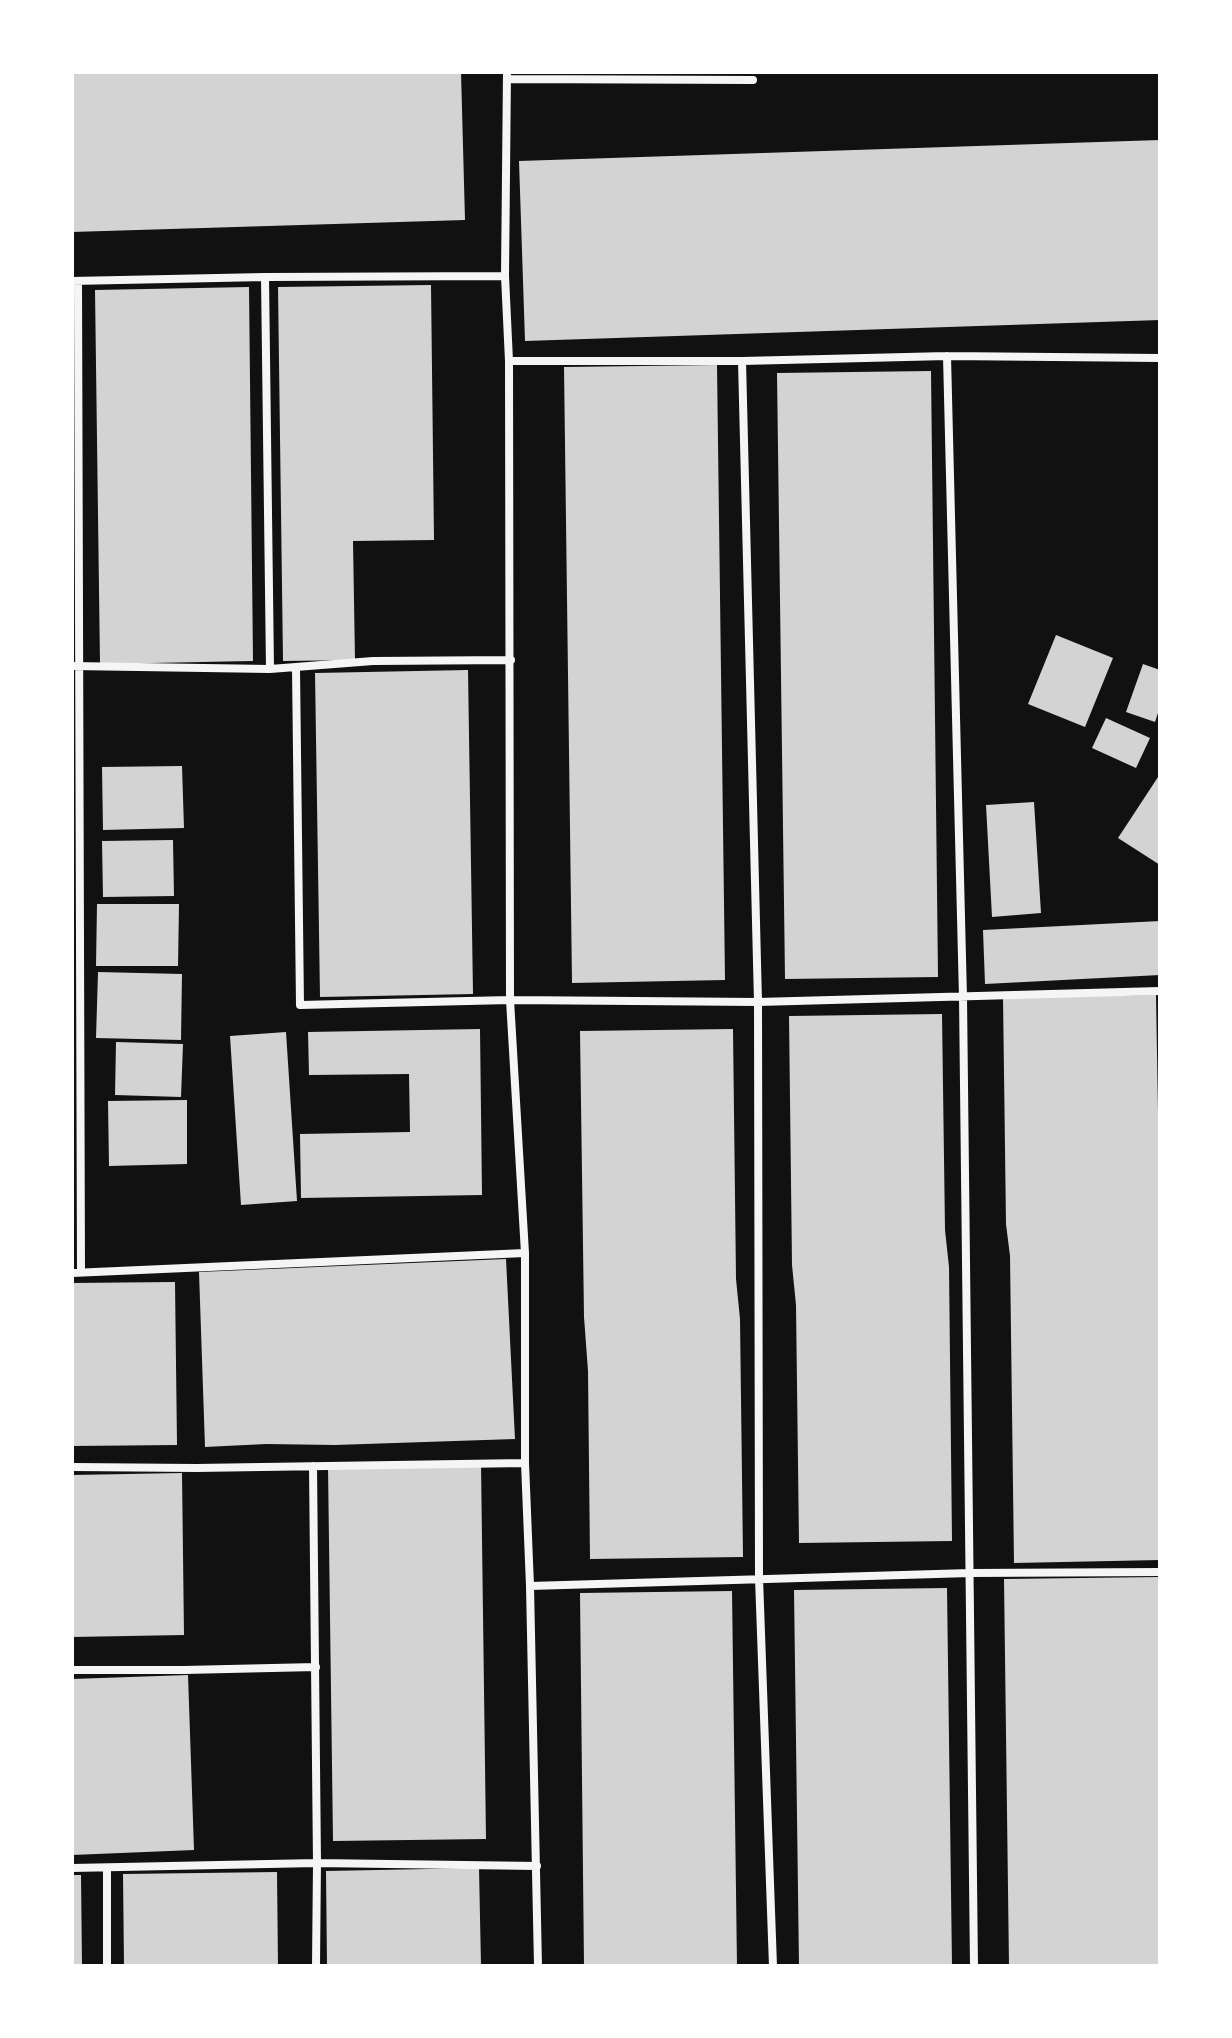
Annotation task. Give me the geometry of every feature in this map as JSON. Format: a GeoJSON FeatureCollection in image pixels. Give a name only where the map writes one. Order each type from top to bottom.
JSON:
{"type":"FeatureCollection","features":[{"type":"Feature","properties":{"kind":"street"},"geometry":{"type":"LineString","coordinates":[[538,1966],[525,1463],[525,1253],[510,1000],[509,361],[505,276],[507,75],[753,80]]}},
{"type":"Feature","properties":{"kind":"street"},"geometry":{"type":"LineString","coordinates":[[505,276],[75,281],[76,1272],[525,1253]]}},
{"type":"Feature","properties":{"kind":"street"},"geometry":{"type":"LineString","coordinates":[[265,277],[270,669]]}},
{"type":"Feature","properties":{"kind":"street"},"geometry":{"type":"LineString","coordinates":[[509,361],[742,361],[947,356],[1160,358]]}},
{"type":"Feature","properties":{"kind":"street"},"geometry":{"type":"LineString","coordinates":[[947,356],[963,997],[974,1966]]}},
{"type":"Feature","properties":{"kind":"street"},"geometry":{"type":"LineString","coordinates":[[742,361],[758,1002],[759,1578],[773,1966]]}},
{"type":"Feature","properties":{"kind":"street"},"geometry":{"type":"LineString","coordinates":[[76,666],[270,669],[373,661],[511,660]]}},
{"type":"Feature","properties":{"kind":"street"},"geometry":{"type":"LineString","coordinates":[[296,668],[300,1005],[510,1000],[758,1002],[1160,991]]}},
{"type":"Feature","properties":{"kind":"street"},"geometry":{"type":"LineString","coordinates":[[72,1467],[525,1463]]}},
{"type":"Feature","properties":{"kind":"street"},"geometry":{"type":"LineString","coordinates":[[313,1466],[316,1966]]}},
{"type":"Feature","properties":{"kind":"street"},"geometry":{"type":"LineString","coordinates":[[530,1586],[970,1573],[1160,1572]]}},
{"type":"Feature","properties":{"kind":"street"},"geometry":{"type":"LineString","coordinates":[[72,1670],[316,1667]]}},
{"type":"Feature","properties":{"kind":"street"},"geometry":{"type":"LineString","coordinates":[[72,1868],[317,1863],[537,1866]]}},
{"type":"Feature","properties":{"kind":"street"},"geometry":{"type":"LineString","coordinates":[[107,1868],[107,1966]]}},
{"type":"Feature","properties":{"kind":"building"},"geometry":{"type":"Polygon","coordinates":[[[72,72],[461,72],[465,220],[72,232],[72,72]]]}},
{"type":"Feature","properties":{"kind":"building"},"geometry":{"type":"Polygon","coordinates":[[[1160,140],[1160,320],[525,341],[519,161],[1160,140]]]}},
{"type":"Feature","properties":{"kind":"building"},"geometry":{"type":"Polygon","coordinates":[[[431,285],[434,540],[353,541],[355,660],[283,661],[278,287],[431,285]]]}},
{"type":"Feature","properties":{"kind":"building"},"geometry":{"type":"Polygon","coordinates":[[[249,287],[253,661],[100,664],[95,290],[249,287]]]}},
{"type":"Feature","properties":{"kind":"building"},"geometry":{"type":"Polygon","coordinates":[[[717,365],[725,980],[572,983],[564,367],[717,365]]]}},
{"type":"Feature","properties":{"kind":"building"},"geometry":{"type":"Polygon","coordinates":[[[931,371],[938,977],[785,979],[777,373],[931,371]]]}},
{"type":"Feature","properties":{"kind":"building"},"geometry":{"type":"Polygon","coordinates":[[[1056,635],[1113,658],[1085,727],[1028,704],[1056,635]]]}},
{"type":"Feature","properties":{"kind":"building"},"geometry":{"type":"Polygon","coordinates":[[[1143,664],[1160,670],[1160,707],[1155,722],[1126,712],[1143,664]]]}},
{"type":"Feature","properties":{"kind":"building"},"geometry":{"type":"Polygon","coordinates":[[[468,670],[473,994],[320,997],[315,673],[468,670]]]}},
{"type":"Feature","properties":{"kind":"building"},"geometry":{"type":"Polygon","coordinates":[[[1106,718],[1150,738],[1136,768],[1092,748],[1106,718]]]}},
{"type":"Feature","properties":{"kind":"building"},"geometry":{"type":"Polygon","coordinates":[[[182,766],[184,828],[103,830],[102,767],[182,766]]]}},
{"type":"Feature","properties":{"kind":"building"},"geometry":{"type":"Polygon","coordinates":[[[1160,774],[1160,865],[1118,838],[1160,774]]]}},
{"type":"Feature","properties":{"kind":"building"},"geometry":{"type":"Polygon","coordinates":[[[1034,802],[1041,913],[992,917],[986,805],[1034,802]]]}},
{"type":"Feature","properties":{"kind":"building"},"geometry":{"type":"Polygon","coordinates":[[[173,840],[174,896],[103,897],[102,841],[173,840]]]}},
{"type":"Feature","properties":{"kind":"building"},"geometry":{"type":"Polygon","coordinates":[[[97,904],[179,904],[178,966],[96,966],[97,904]]]}},
{"type":"Feature","properties":{"kind":"building"},"geometry":{"type":"Polygon","coordinates":[[[1160,921],[1160,975],[985,984],[983,930],[1160,921]]]}},
{"type":"Feature","properties":{"kind":"building"},"geometry":{"type":"Polygon","coordinates":[[[98,972],[182,974],[181,1040],[96,1038],[98,972]]]}},
{"type":"Feature","properties":{"kind":"building"},"geometry":{"type":"Polygon","coordinates":[[[1156,995],[1160,1560],[1014,1563],[1003,997],[1156,995]]]}},
{"type":"Feature","properties":{"kind":"building"},"geometry":{"type":"Polygon","coordinates":[[[942,1014],[952,1541],[799,1543],[789,1016],[942,1014]]]}},
{"type":"Feature","properties":{"kind":"building"},"geometry":{"type":"Polygon","coordinates":[[[480,1029],[482,1195],[301,1198],[300,1134],[410,1132],[409,1074],[309,1075],[308,1032],[480,1029]]]}},
{"type":"Feature","properties":{"kind":"building"},"geometry":{"type":"Polygon","coordinates":[[[733,1029],[743,1557],[590,1559],[580,1031],[733,1029]]]}},
{"type":"Feature","properties":{"kind":"building"},"geometry":{"type":"Polygon","coordinates":[[[286,1032],[297,1201],[241,1205],[230,1036],[286,1032]]]}},
{"type":"Feature","properties":{"kind":"building"},"geometry":{"type":"Polygon","coordinates":[[[116,1042],[183,1044],[181,1097],[115,1095],[116,1042]]]}},
{"type":"Feature","properties":{"kind":"building"},"geometry":{"type":"Polygon","coordinates":[[[187,1100],[187,1164],[109,1166],[108,1101],[187,1100]]]}},
{"type":"Feature","properties":{"kind":"building"},"geometry":{"type":"Polygon","coordinates":[[[506,1259],[515,1439],[205,1447],[199,1272],[506,1259]]]}},
{"type":"Feature","properties":{"kind":"building"},"geometry":{"type":"Polygon","coordinates":[[[175,1282],[177,1445],[72,1446],[72,1283],[175,1282]]]}},
{"type":"Feature","properties":{"kind":"building"},"geometry":{"type":"Polygon","coordinates":[[[481,1464],[486,1839],[333,1841],[328,1467],[481,1464]]]}},
{"type":"Feature","properties":{"kind":"building"},"geometry":{"type":"Polygon","coordinates":[[[182,1473],[184,1635],[72,1637],[72,1475],[182,1473]]]}},
{"type":"Feature","properties":{"kind":"building"},"geometry":{"type":"Polygon","coordinates":[[[1158,1577],[1160,1966],[1009,1966],[1004,1579],[1158,1577]]]}},
{"type":"Feature","properties":{"kind":"building"},"geometry":{"type":"Polygon","coordinates":[[[947,1588],[952,1966],[799,1966],[794,1590],[947,1588]]]}},
{"type":"Feature","properties":{"kind":"building"},"geometry":{"type":"Polygon","coordinates":[[[732,1591],[737,1966],[584,1966],[580,1593],[732,1591]]]}},
{"type":"Feature","properties":{"kind":"building"},"geometry":{"type":"Polygon","coordinates":[[[188,1675],[194,1850],[72,1855],[72,1679],[188,1675]]]}},
{"type":"Feature","properties":{"kind":"building"},"geometry":{"type":"Polygon","coordinates":[[[479,1868],[481,1966],[327,1966],[326,1871],[479,1868]]]}},
{"type":"Feature","properties":{"kind":"building"},"geometry":{"type":"Polygon","coordinates":[[[277,1872],[278,1966],[124,1966],[123,1874],[277,1872]]]}},
{"type":"Feature","properties":{"kind":"building"},"geometry":{"type":"Polygon","coordinates":[[[72,1875],[81,1875],[82,1966],[72,1966],[72,1875]]]}}]}
